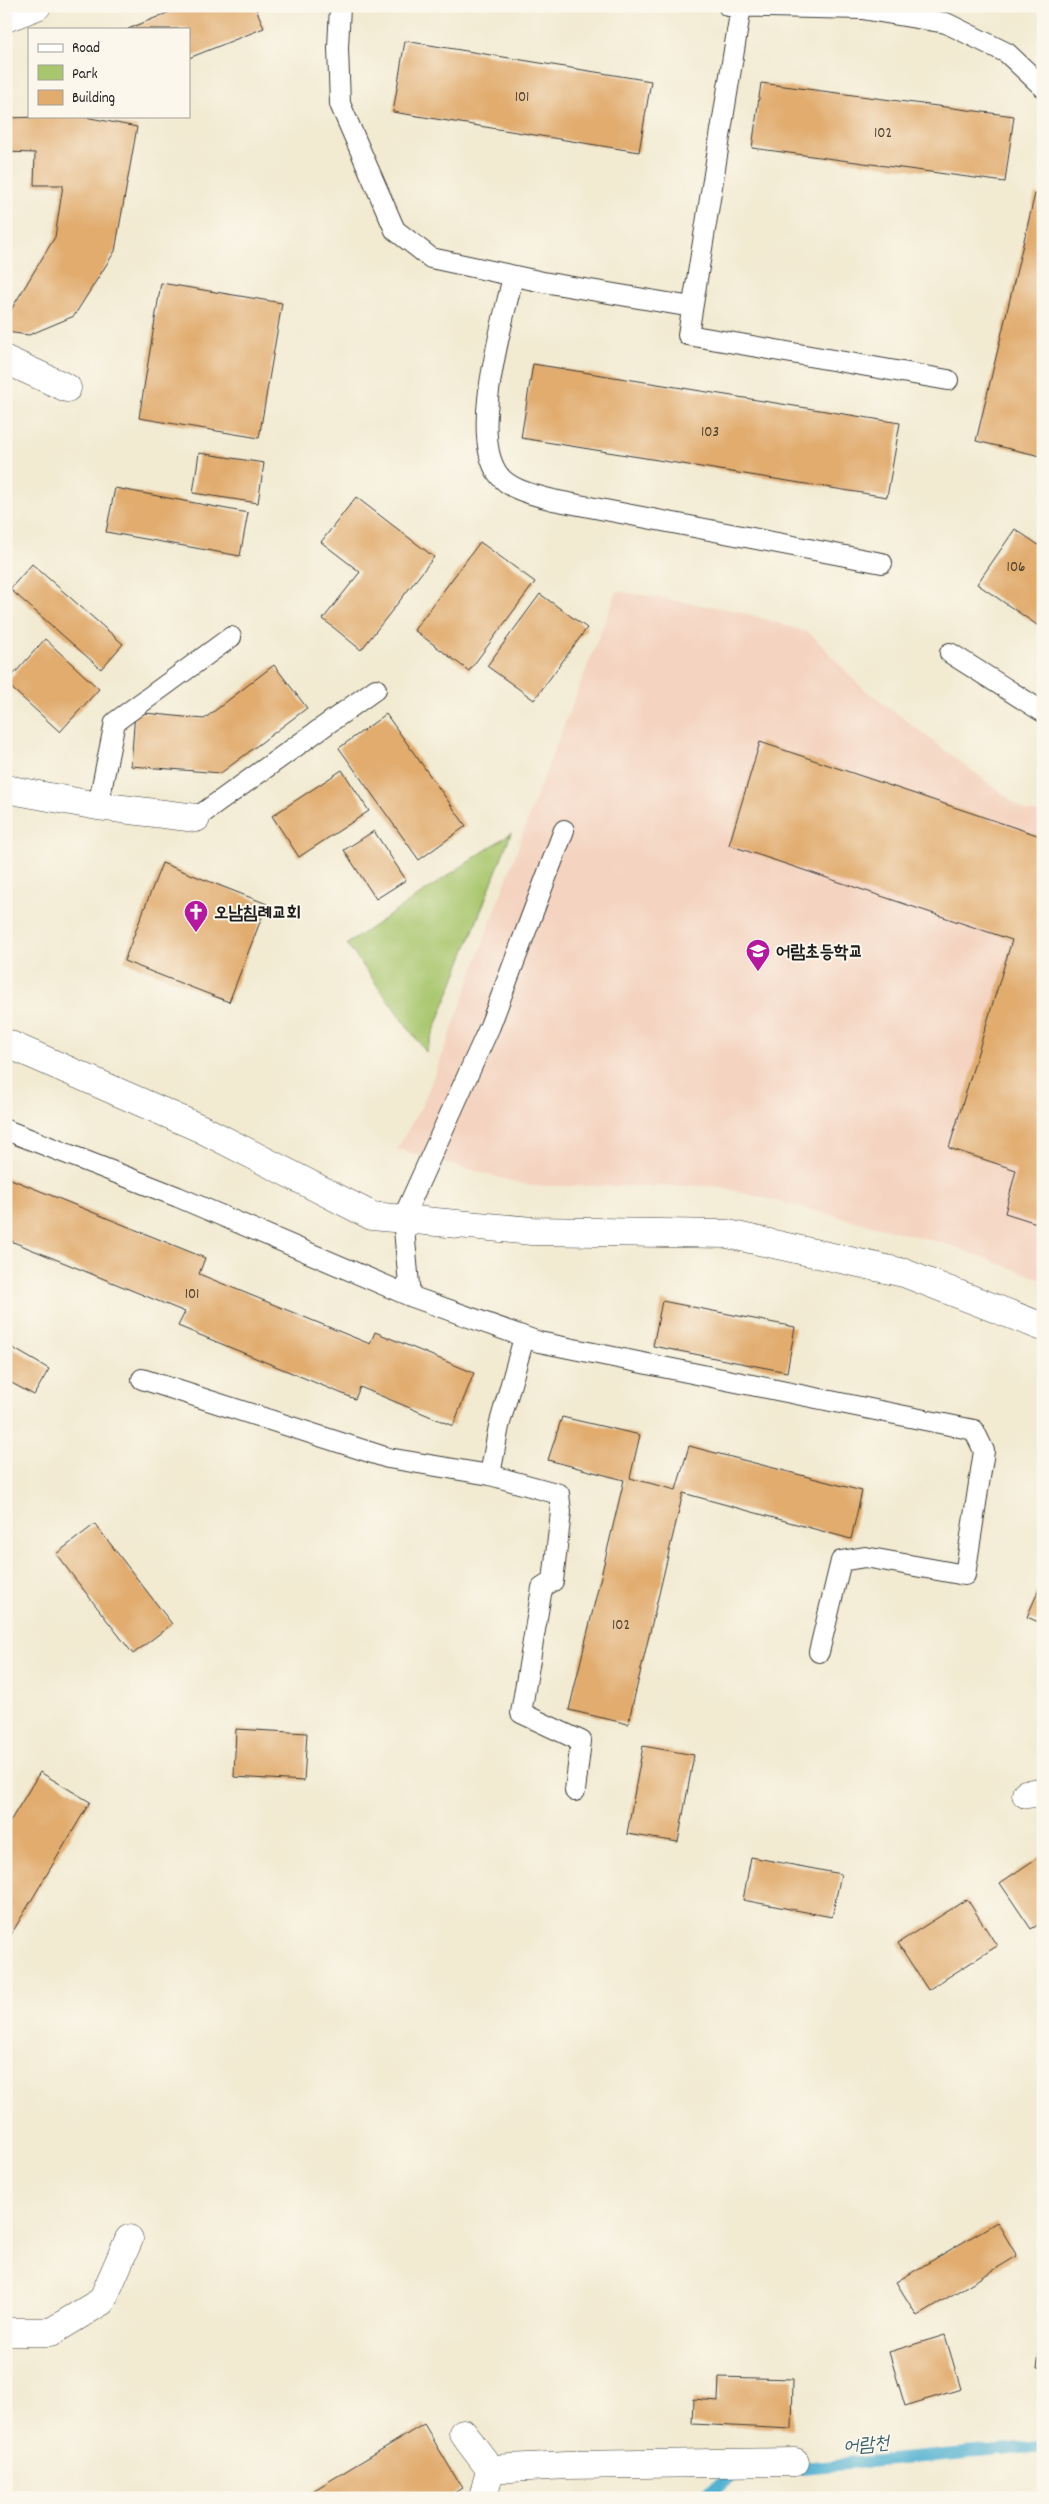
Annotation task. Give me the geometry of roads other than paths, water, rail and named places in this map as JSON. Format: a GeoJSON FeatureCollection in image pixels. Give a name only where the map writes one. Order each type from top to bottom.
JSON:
{"type":"FeatureCollection","features":[{"type":"Feature","properties":{"kind":"street"},"geometry":{"type":"LineString","coordinates":[[6,18],[37,6]]}},
{"type":"Feature","properties":{"kind":"street"},"geometry":{"type":"LineString","coordinates":[[6,360],[67,388]]}},
{"type":"Feature","properties":{"kind":"street"},"geometry":{"type":"LineString","coordinates":[[6,789],[98,806],[196,818]]}},
{"type":"Feature","properties":{"kind":"street"},"geometry":{"type":"LineString","coordinates":[[6,1043],[202,1129],[372,1216],[532,1231],[728,1234],[904,1273],[1043,1327]]}},
{"type":"Feature","properties":{"kind":"street"},"geometry":{"type":"LineString","coordinates":[[6,2332],[51,2332],[102,2301],[129,2239]]}},
{"type":"Feature","properties":{"kind":"street"},"geometry":{"type":"LineString","coordinates":[[463,2433],[490,2469],[484,2498]]}},
{"type":"Feature","properties":{"kind":"street"},"geometry":{"type":"LineString","coordinates":[[490,2469],[567,2465],[795,2462]]}},
{"type":"Feature","properties":{"kind":"lane"},"geometry":{"type":"LineString","coordinates":[[340,6],[338,48],[340,104],[395,230],[431,258],[513,276],[692,308]]}},
{"type":"Feature","properties":{"kind":"lane"},"geometry":{"type":"LineString","coordinates":[[728,6],[862,9],[946,23],[1007,53],[1043,87]]}},
{"type":"Feature","properties":{"kind":"lane"},"geometry":{"type":"LineString","coordinates":[[742,7],[688,334],[948,380]]}},
{"type":"Feature","properties":{"kind":"lane"},"geometry":{"type":"LineString","coordinates":[[513,276],[486,403],[486,442],[498,474],[517,489],[552,500],[882,563]]}},
{"type":"Feature","properties":{"kind":"lane"},"geometry":{"type":"LineString","coordinates":[[98,806],[114,722],[231,637]]}},
{"type":"Feature","properties":{"kind":"lane"},"geometry":{"type":"LineString","coordinates":[[950,653],[1043,712]]}},
{"type":"Feature","properties":{"kind":"lane"},"geometry":{"type":"LineString","coordinates":[[196,818],[376,689]]}},
{"type":"Feature","properties":{"kind":"lane"},"geometry":{"type":"LineString","coordinates":[[410,1296],[403,1218],[490,1026],[564,830]]}},
{"type":"Feature","properties":{"kind":"lane"},"geometry":{"type":"LineString","coordinates":[[6,1130],[178,1197],[410,1296],[524,1338],[974,1430],[984,1451],[965,1575],[865,1557],[841,1561],[819,1652]]}},
{"type":"Feature","properties":{"kind":"lane"},"geometry":{"type":"LineString","coordinates":[[490,1476],[499,1426],[524,1338]]}},
{"type":"Feature","properties":{"kind":"lane"},"geometry":{"type":"LineString","coordinates":[[142,1379],[388,1458],[490,1476],[559,1494],[561,1512],[552,1581],[542,1588],[520,1713],[581,1741],[575,1791]]}},
{"type":"Feature","properties":{"kind":"waterway","name":"어람천"},"geometry":{"type":"LineString","coordinates":[[791,2469],[1043,2446]]}},
{"type":"Feature","properties":{"kind":"waterway","name":"어람천"},"geometry":{"type":"LineString","coordinates":[[701,2498],[735,2474],[747,2473]]}},
{"type":"Feature","properties":{"kind":"place","name":"오남침례교회"},"geometry":{"type":"Point","coordinates":[196,933]}},
{"type":"Feature","properties":{"kind":"place","name":"어람초등학교"},"geometry":{"type":"Point","coordinates":[758,972]}}]}
